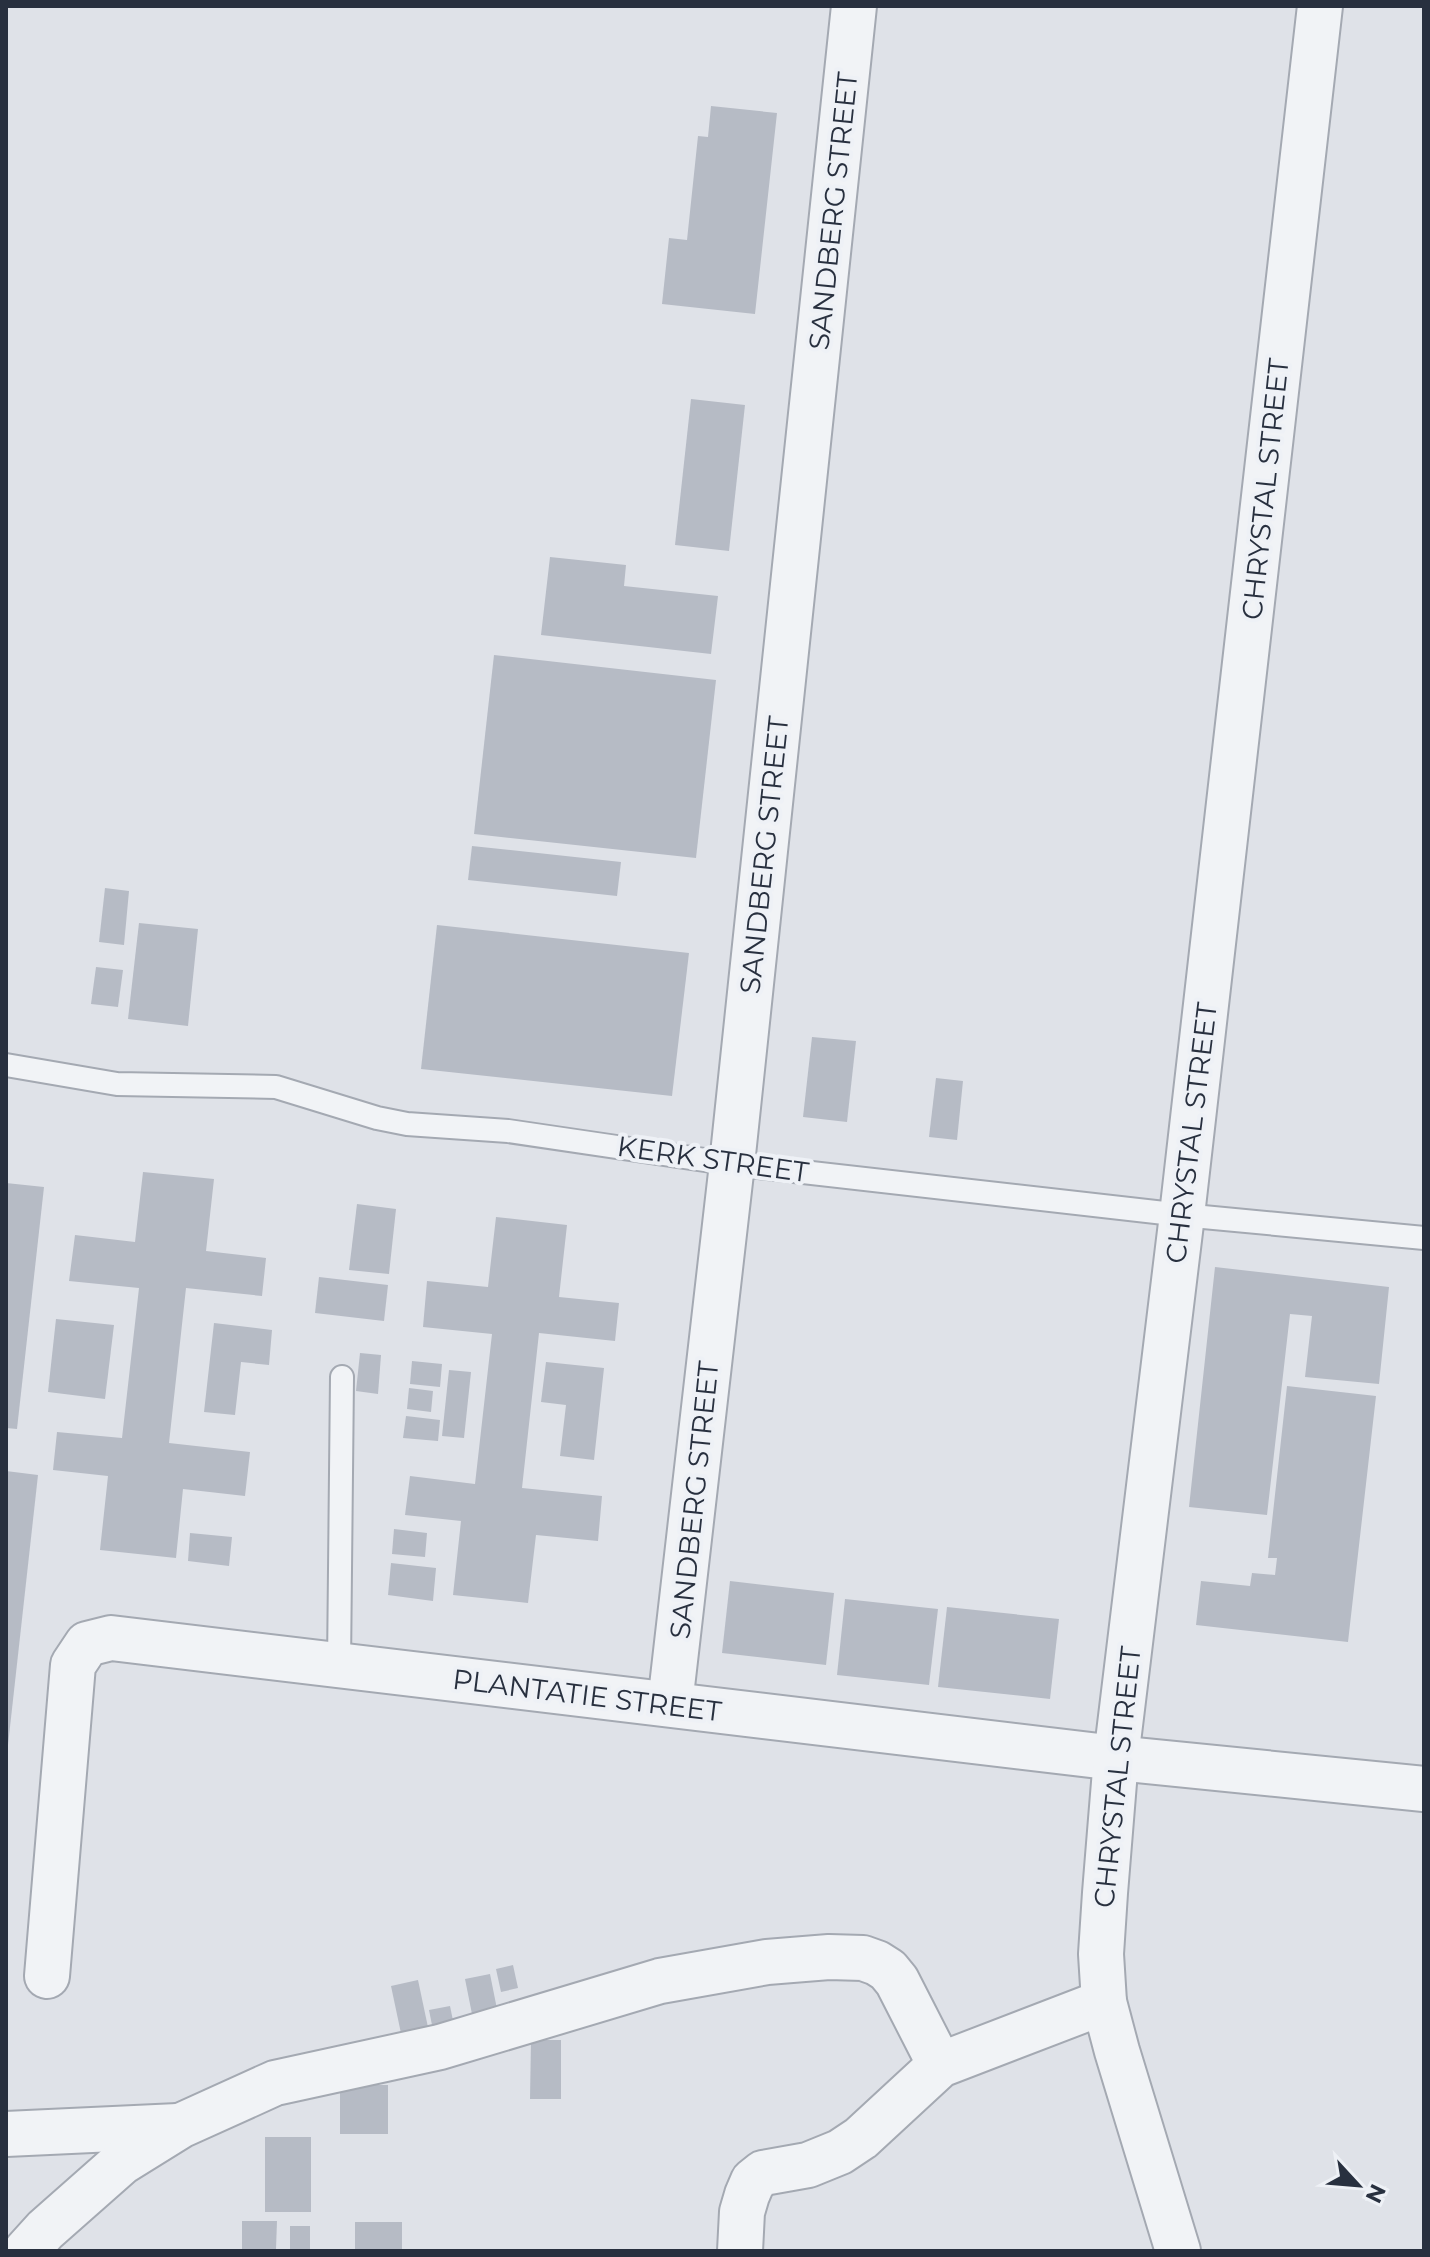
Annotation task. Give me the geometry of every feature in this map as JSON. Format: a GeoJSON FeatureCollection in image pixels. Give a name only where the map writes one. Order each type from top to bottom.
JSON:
{"type":"FeatureCollection","features":[{"type":"Feature","properties":{"kind":"street","name":"SANDBERG STREET"},"geometry":{"type":"LineString","coordinates":[[670,1704],[732,1164],[854,6]]}},
{"type":"Feature","properties":{"kind":"street","name":"CHRYSTAL STREET"},"geometry":{"type":"LineString","coordinates":[[1178,2251],[1104,2002],[1101,1954],[1116,1758],[1182,1215],[1320,6]]}},
{"type":"Feature","properties":{"kind":"street","name":"PLANTATIE STREET"},"geometry":{"type":"LineString","coordinates":[[47,1976],[73,1665],[87,1644],[111,1638],[1116,1758],[1424,1789]]}},
{"type":"Feature","properties":{"kind":"street"},"geometry":{"type":"LineString","coordinates":[[26,2251],[45,2230],[122,2162],[180,2126],[275,2083],[440,2047],[660,1981],[767,1962],[829,1957],[863,1958],[888,1970],[897,1981],[940,2065]]}},
{"type":"Feature","properties":{"kind":"street"},"geometry":{"type":"LineString","coordinates":[[740,2251],[742,2212],[753,2181],[763,2173],[808,2165],[840,2152],[861,2138],[940,2065],[1104,2002]]}},
{"type":"Feature","properties":{"kind":"street"},"geometry":{"type":"LineString","coordinates":[[6,2134],[180,2126]]}},
{"type":"Feature","properties":{"kind":"lane","name":"KERK STREET"},"geometry":{"type":"LineString","coordinates":[[6,1065],[117,1084],[276,1087],[407,1124],[508,1131],[732,1164],[1182,1215],[1424,1238]]}},
{"type":"Feature","properties":{"kind":"lane"},"geometry":{"type":"LineString","coordinates":[[339,1666],[342,1377]]}},
{"type":"Feature","properties":{"kind":"building"},"geometry":{"type":"Polygon","coordinates":[[[711,106],[777,113],[755,314],[662,304],[669,238],[687,240],[698,136],[708,137],[711,106]]]}},
{"type":"Feature","properties":{"kind":"building"},"geometry":{"type":"Polygon","coordinates":[[[691,399],[745,405],[729,551],[675,545],[691,399]]]}},
{"type":"Feature","properties":{"kind":"building"},"geometry":{"type":"Polygon","coordinates":[[[550,557],[626,565],[624,586],[718,596],[711,654],[541,635],[550,557]]]}},
{"type":"Feature","properties":{"kind":"building"},"geometry":{"type":"Polygon","coordinates":[[[494,655],[716,680],[696,858],[474,834],[494,655]]]}},
{"type":"Feature","properties":{"kind":"building"},"geometry":{"type":"Polygon","coordinates":[[[472,846],[621,862],[617,896],[468,880],[472,846]]]}},
{"type":"Feature","properties":{"kind":"building"},"geometry":{"type":"Polygon","coordinates":[[[105,888],[129,891],[124,945],[99,942],[105,888]]]}},
{"type":"Feature","properties":{"kind":"building"},"geometry":{"type":"Polygon","coordinates":[[[139,923],[198,929],[188,1026],[128,1019],[139,923]]]}},
{"type":"Feature","properties":{"kind":"building"},"geometry":{"type":"Polygon","coordinates":[[[437,925],[689,953],[672,1096],[421,1069],[437,925]]]}},
{"type":"Feature","properties":{"kind":"building"},"geometry":{"type":"Polygon","coordinates":[[[96,967],[123,970],[118,1007],[91,1004],[96,967]]]}},
{"type":"Feature","properties":{"kind":"building"},"geometry":{"type":"Polygon","coordinates":[[[812,1037],[856,1041],[847,1122],[803,1117],[812,1037]]]}},
{"type":"Feature","properties":{"kind":"building"},"geometry":{"type":"Polygon","coordinates":[[[936,1078],[963,1081],[957,1140],[929,1137],[936,1078]]]}},
{"type":"Feature","properties":{"kind":"building"},"geometry":{"type":"Polygon","coordinates":[[[143,1172],[214,1179],[206,1251],[266,1258],[262,1296],[186,1288],[169,1443],[250,1452],[245,1496],[183,1489],[176,1558],[100,1550],[108,1476],[53,1470],[57,1432],[122,1438],[139,1288],[69,1281],[75,1235],[135,1242],[143,1172]]]}},
{"type":"Feature","properties":{"kind":"building"},"geometry":{"type":"Polygon","coordinates":[[[6,1183],[44,1187],[17,1429],[6,1428],[6,1183]]]}},
{"type":"Feature","properties":{"kind":"building"},"geometry":{"type":"Polygon","coordinates":[[[357,1204],[396,1209],[389,1274],[349,1270],[357,1204]]]}},
{"type":"Feature","properties":{"kind":"building"},"geometry":{"type":"Polygon","coordinates":[[[496,1217],[567,1225],[559,1297],[619,1303],[615,1341],[539,1333],[522,1488],[602,1496],[598,1541],[536,1535],[528,1603],[453,1595],[461,1521],[405,1515],[410,1476],[475,1484],[492,1334],[423,1327],[427,1281],[488,1287],[496,1217]]]}},
{"type":"Feature","properties":{"kind":"building"},"geometry":{"type":"Polygon","coordinates":[[[1215,1267],[1389,1287],[1379,1384],[1305,1377],[1312,1316],[1290,1314],[1267,1515],[1189,1507],[1215,1267]]]}},
{"type":"Feature","properties":{"kind":"building"},"geometry":{"type":"Polygon","coordinates":[[[319,1277],[388,1285],[384,1321],[315,1313],[319,1277]]]}},
{"type":"Feature","properties":{"kind":"building"},"geometry":{"type":"Polygon","coordinates":[[[56,1319],[114,1325],[105,1399],[48,1392],[56,1319]]]}},
{"type":"Feature","properties":{"kind":"building"},"geometry":{"type":"Polygon","coordinates":[[[214,1323],[272,1330],[269,1365],[241,1362],[235,1415],[204,1412],[214,1323]]]}},
{"type":"Feature","properties":{"kind":"building"},"geometry":{"type":"Polygon","coordinates":[[[360,1353],[381,1355],[378,1394],[356,1391],[360,1353]]]}},
{"type":"Feature","properties":{"kind":"building"},"geometry":{"type":"Polygon","coordinates":[[[412,1361],[442,1364],[440,1387],[410,1384],[412,1361]]]}},
{"type":"Feature","properties":{"kind":"building"},"geometry":{"type":"Polygon","coordinates":[[[546,1362],[604,1368],[594,1460],[560,1456],[566,1405],[541,1402],[546,1362]]]}},
{"type":"Feature","properties":{"kind":"building"},"geometry":{"type":"Polygon","coordinates":[[[449,1370],[471,1372],[464,1438],[442,1436],[449,1370]]]}},
{"type":"Feature","properties":{"kind":"building"},"geometry":{"type":"Polygon","coordinates":[[[1287,1386],[1376,1396],[1348,1642],[1196,1625],[1201,1581],[1250,1586],[1252,1573],[1275,1575],[1277,1558],[1268,1558],[1287,1386]]]}},
{"type":"Feature","properties":{"kind":"building"},"geometry":{"type":"Polygon","coordinates":[[[409,1388],[433,1391],[431,1412],[407,1409],[409,1388]]]}},
{"type":"Feature","properties":{"kind":"building"},"geometry":{"type":"Polygon","coordinates":[[[406,1416],[440,1420],[438,1441],[403,1438],[406,1416]]]}},
{"type":"Feature","properties":{"kind":"building"},"geometry":{"type":"Polygon","coordinates":[[[6,1471],[38,1475],[8,1745],[6,1745],[6,1471]]]}},
{"type":"Feature","properties":{"kind":"building"},"geometry":{"type":"Polygon","coordinates":[[[394,1529],[427,1533],[425,1557],[392,1554],[394,1529]]]}},
{"type":"Feature","properties":{"kind":"building"},"geometry":{"type":"Polygon","coordinates":[[[190,1533],[232,1537],[229,1566],[188,1561],[190,1533]]]}},
{"type":"Feature","properties":{"kind":"building"},"geometry":{"type":"Polygon","coordinates":[[[391,1563],[436,1568],[433,1601],[388,1595],[391,1563]]]}},
{"type":"Feature","properties":{"kind":"building"},"geometry":{"type":"Polygon","coordinates":[[[730,1581],[834,1593],[826,1665],[722,1653],[730,1581]]]}},
{"type":"Feature","properties":{"kind":"building"},"geometry":{"type":"Polygon","coordinates":[[[845,1599],[938,1609],[929,1685],[837,1675],[845,1599]]]}},
{"type":"Feature","properties":{"kind":"building"},"geometry":{"type":"Polygon","coordinates":[[[947,1607],[1059,1619],[1050,1699],[938,1687],[947,1607]]]}},
{"type":"Feature","properties":{"kind":"building"},"geometry":{"type":"Polygon","coordinates":[[[513,1965],[518,1988],[501,1992],[496,1969],[513,1965]]]}},
{"type":"Feature","properties":{"kind":"building"},"geometry":{"type":"Polygon","coordinates":[[[490,1974],[498,2014],[473,2019],[465,1979],[490,1974]]]}},
{"type":"Feature","properties":{"kind":"building"},"geometry":{"type":"Polygon","coordinates":[[[418,1980],[429,2032],[402,2038],[391,1986],[418,1980]]]}},
{"type":"Feature","properties":{"kind":"building"},"geometry":{"type":"Polygon","coordinates":[[[450,2006],[456,2035],[435,2040],[429,2010],[450,2006]]]}},
{"type":"Feature","properties":{"kind":"building"},"geometry":{"type":"Polygon","coordinates":[[[531,2040],[561,2040],[561,2099],[530,2099],[531,2040]]]}},
{"type":"Feature","properties":{"kind":"building"},"geometry":{"type":"Polygon","coordinates":[[[340,2085],[388,2085],[388,2134],[340,2134],[340,2085]]]}},
{"type":"Feature","properties":{"kind":"building"},"geometry":{"type":"Polygon","coordinates":[[[265,2137],[311,2137],[311,2212],[265,2212],[265,2137]]]}},
{"type":"Feature","properties":{"kind":"building"},"geometry":{"type":"Polygon","coordinates":[[[242,2221],[277,2221],[276,2249],[242,2250],[242,2221]]]}},
{"type":"Feature","properties":{"kind":"building"},"geometry":{"type":"Polygon","coordinates":[[[355,2222],[402,2222],[402,2251],[355,2251],[355,2222]]]}},
{"type":"Feature","properties":{"kind":"building"},"geometry":{"type":"Polygon","coordinates":[[[290,2226],[310,2226],[310,2251],[290,2251],[290,2226]]]}}]}
